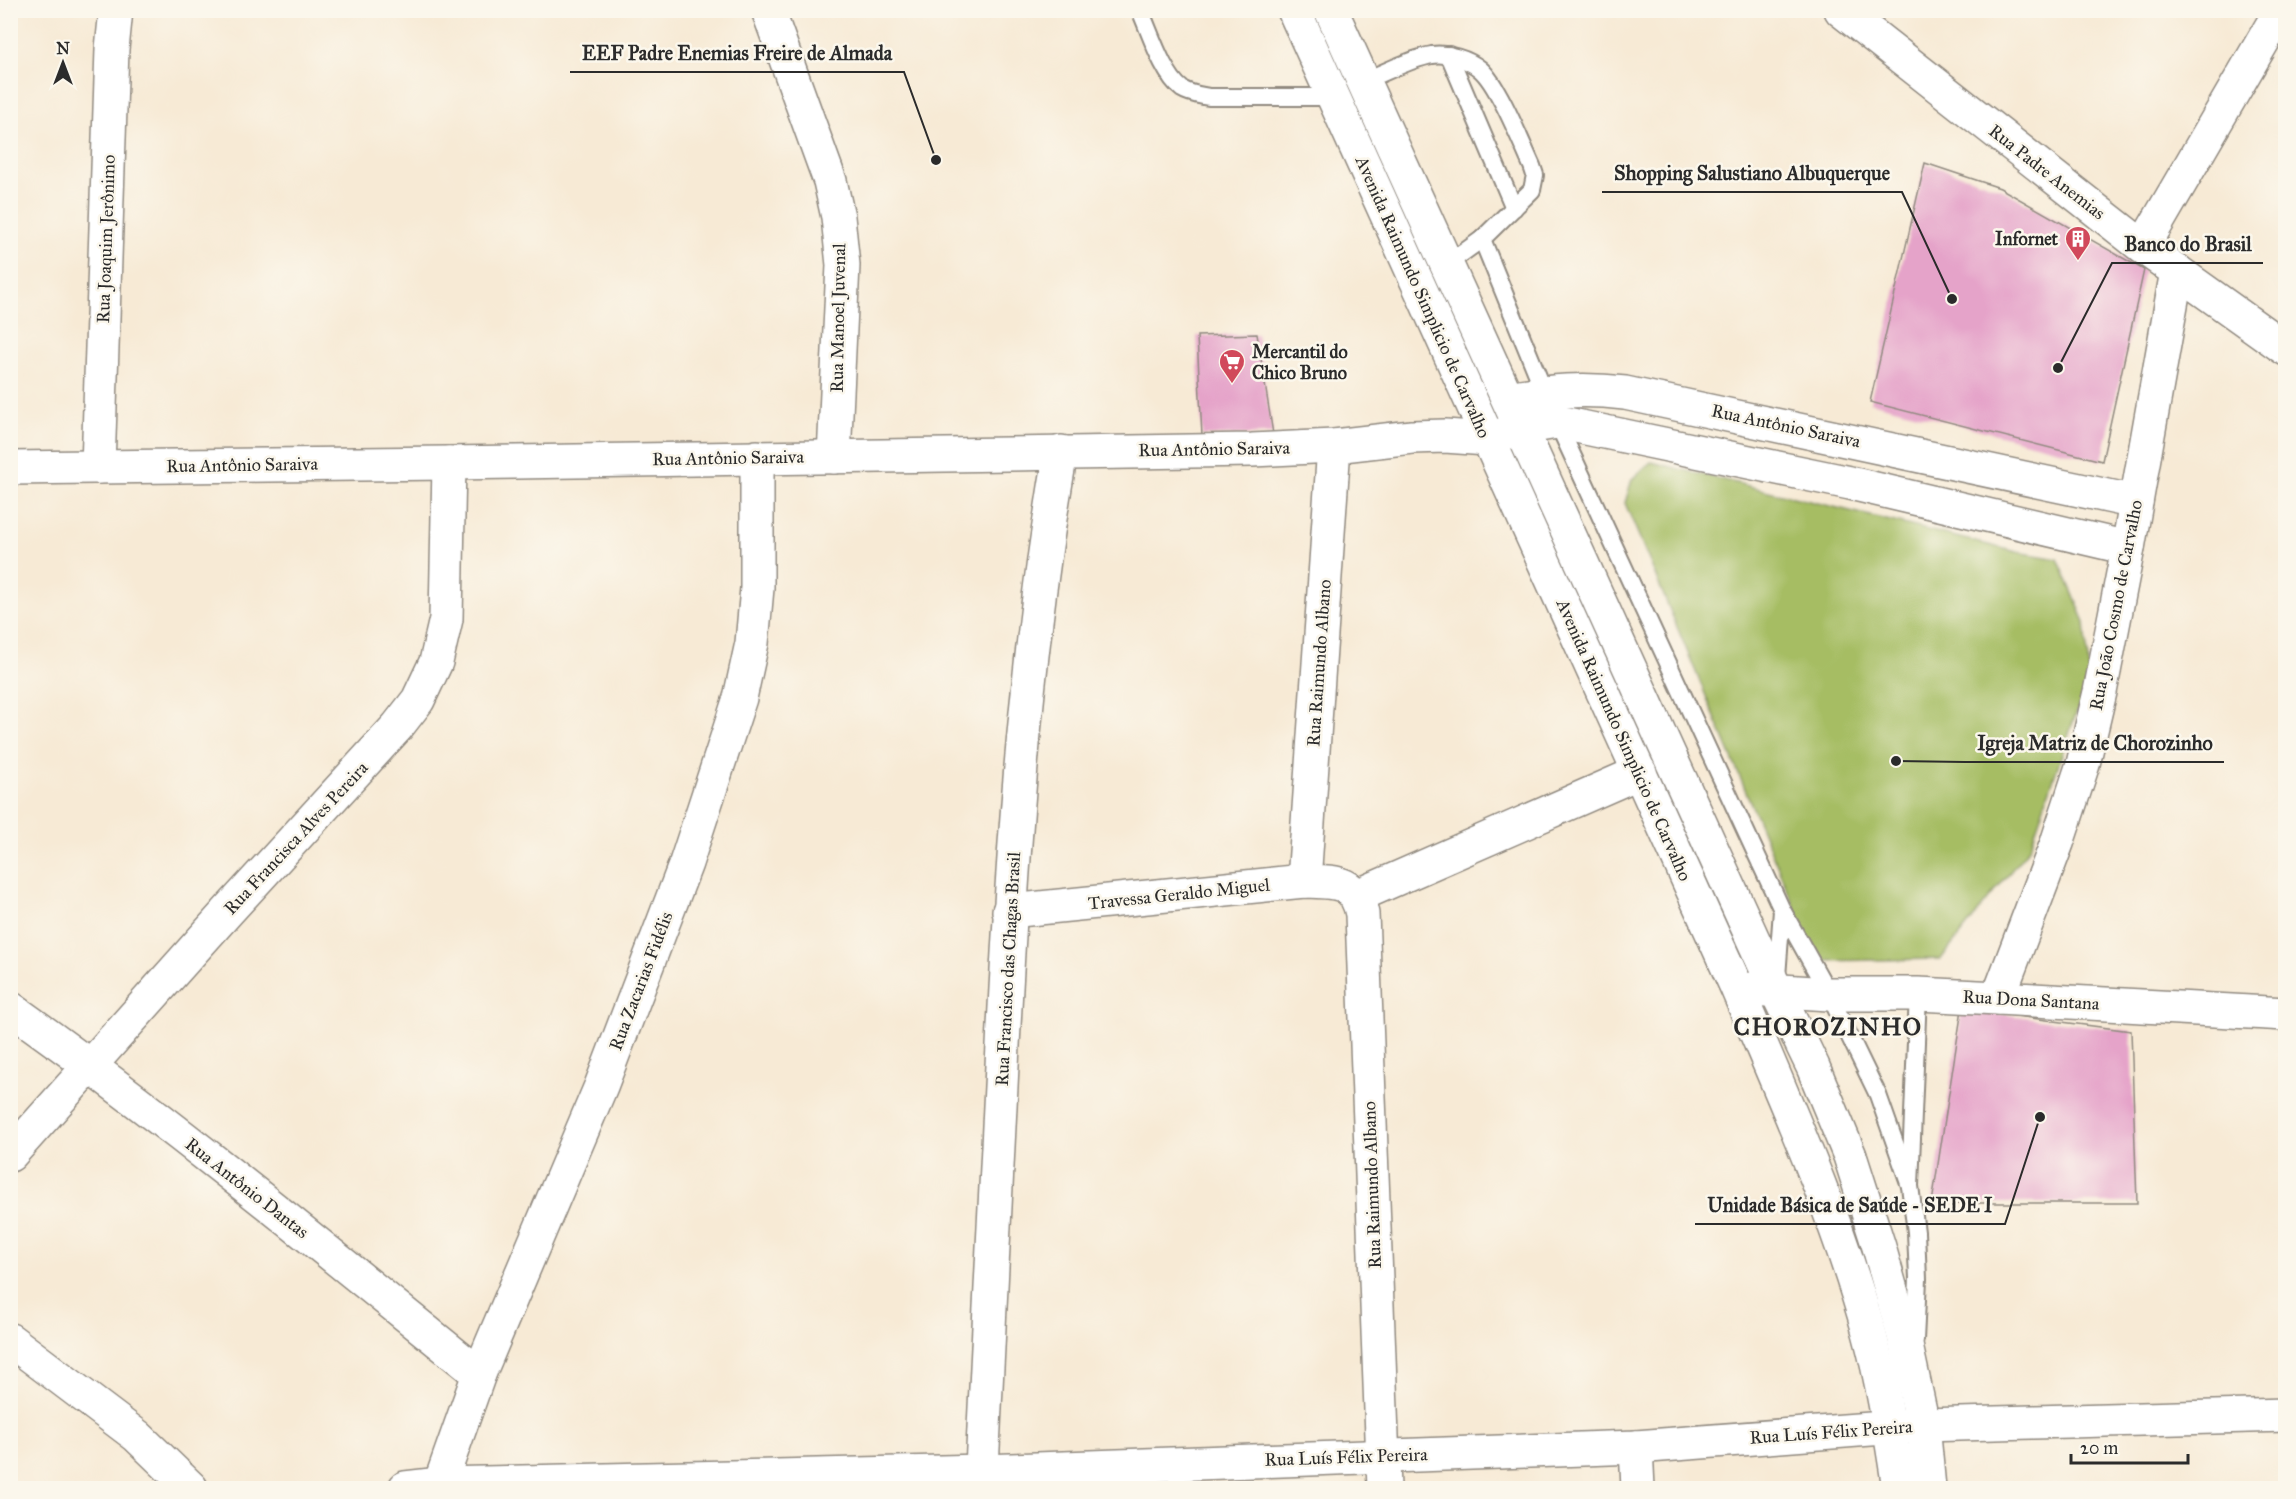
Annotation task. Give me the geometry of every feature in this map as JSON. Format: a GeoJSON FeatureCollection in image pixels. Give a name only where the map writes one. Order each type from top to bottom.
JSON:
{"type":"FeatureCollection","features":[{"type":"Feature","properties":{"kind":"street","name":"Rua Joaquim Jerônimo"},"geometry":{"type":"LineString","coordinates":[[98,467],[112,49],[116,10]]}},
{"type":"Feature","properties":{"kind":"street","name":"Rua Manoel Juvenal"},"geometry":{"type":"LineString","coordinates":[[768,10],[830,181],[837,217],[843,265],[834,457]]}},
{"type":"Feature","properties":{"kind":"street","name":"Avenida Raimundo Simplicio de Carvalho"},"geometry":{"type":"LineString","coordinates":[[1294,10],[1473,410],[1640,772],[1801,1137],[1850,1267],[1870,1334],[1890,1428],[1899,1488]]}},
{"type":"Feature","properties":{"kind":"street","name":"Avenida Raimundo Simplicio de Carvalho"},"geometry":{"type":"LineString","coordinates":[[1331,10],[1813,1067],[1850,1156],[1904,1336],[1923,1425],[1929,1488]]}},
{"type":"Feature","properties":{"kind":"street"},"geometry":{"type":"LineString","coordinates":[[2143,247],[2281,10]]}},
{"type":"Feature","properties":{"kind":"street","name":"Rua Padre Anemias"},"geometry":{"type":"LineString","coordinates":[[1842,11],[2143,247],[2286,349]]}},
{"type":"Feature","properties":{"kind":"street","name":"Rua João Cosmo de Carvalho"},"geometry":{"type":"LineString","coordinates":[[1998,998],[2057,843],[2083,764],[2100,692],[2128,548],[2177,271]]}},
{"type":"Feature","properties":{"kind":"street","name":"Rua Antônio Saraiva"},"geometry":{"type":"LineString","coordinates":[[1445,436],[1473,410],[1508,398],[1545,392],[1590,389],[1625,393],[1864,442],[2136,502]]}},
{"type":"Feature","properties":{"kind":"street","name":"Rua Antônio Saraiva"},"geometry":{"type":"LineString","coordinates":[[10,468],[1252,450],[1334,446],[1445,436],[1487,439],[1521,428],[1557,422],[1850,483],[2128,548]]}},
{"type":"Feature","properties":{"kind":"street"},"geometry":{"type":"LineString","coordinates":[[1850,483],[1864,442]]}},
{"type":"Feature","properties":{"kind":"street","name":"Rua Raimundo Albano"},"geometry":{"type":"LineString","coordinates":[[1304,881],[1334,446]]}},
{"type":"Feature","properties":{"kind":"street","name":"Rua Francisco das Chagas Brasil"},"geometry":{"type":"LineString","coordinates":[[982,1480],[1010,911],[1030,665],[1049,520],[1061,452]]}},
{"type":"Feature","properties":{"kind":"street","name":"Rua Zacarias Fidélis"},"geometry":{"type":"LineString","coordinates":[[440,1484],[479,1374],[601,1086],[686,863],[740,698],[752,643],[757,588],[757,457]]}},
{"type":"Feature","properties":{"kind":"street","name":"Rua Francisca Alves Pereira"},"geometry":{"type":"LineString","coordinates":[[10,1155],[390,735],[418,700],[436,662],[446,619],[450,463]]}},
{"type":"Feature","properties":{"kind":"street"},"geometry":{"type":"LineString","coordinates":[[1352,891],[1640,772]]}},
{"type":"Feature","properties":{"kind":"street","name":"Travessa Geraldo Miguel"},"geometry":{"type":"LineString","coordinates":[[1010,911],[1304,881],[1324,881],[1352,891]]}},
{"type":"Feature","properties":{"kind":"street","name":"Rua Raimundo Albano"},"geometry":{"type":"LineString","coordinates":[[1352,891],[1362,914],[1384,1488]]}},
{"type":"Feature","properties":{"kind":"street","name":"Rua Dona Santana"},"geometry":{"type":"LineString","coordinates":[[1737,988],[1829,994],[1918,994],[2286,1014]]}},
{"type":"Feature","properties":{"kind":"street","name":"Rua Antônio Dantas"},"geometry":{"type":"LineString","coordinates":[[10,1008],[90,1065],[263,1200],[479,1374]]}},
{"type":"Feature","properties":{"kind":"street"},"geometry":{"type":"LineString","coordinates":[[10,1340],[137,1436],[191,1488]]}},
{"type":"Feature","properties":{"kind":"street","name":"Rua Luís Félix Pereira"},"geometry":{"type":"LineString","coordinates":[[405,1488],[440,1484],[982,1480],[1383,1456],[1636,1447],[1923,1425],[2286,1415]]}},
{"type":"Feature","properties":{"kind":"street"},"geometry":{"type":"LineString","coordinates":[[1636,1447],[1638,1488]]}},
{"type":"Feature","properties":{"kind":"lane"},"geometry":{"type":"LineString","coordinates":[[1140,10],[1170,77],[1182,89],[1192,94],[1209,97],[1333,97]]}},
{"type":"Feature","properties":{"kind":"lane"},"geometry":{"type":"LineString","coordinates":[[1363,81],[1433,55],[1449,55],[1479,68],[1492,82],[1532,166],[1535,183],[1532,190],[1482,239],[1446,265]]}},
{"type":"Feature","properties":{"kind":"lane"},"geometry":{"type":"LineString","coordinates":[[1449,55],[1514,208]]}},
{"type":"Feature","properties":{"kind":"lane"},"geometry":{"type":"LineString","coordinates":[[1482,239],[1557,422],[1782,910],[1829,994],[1878,1095],[1910,1186]]}},
{"type":"Feature","properties":{"kind":"lane"},"geometry":{"type":"LineString","coordinates":[[1776,990],[1782,910]]}},
{"type":"Feature","properties":{"kind":"lane"},"geometry":{"type":"LineString","coordinates":[[1913,1380],[1918,1279],[1916,1232],[1910,1186],[1918,994]]}},
{"type":"Feature","properties":{"kind":"green space"},"geometry":{"type":"Polygon","coordinates":[[[1651,462],[2017,552],[2058,559],[2085,622],[2089,676],[2030,847],[1941,959],[1817,961],[1625,503],[1632,479],[1651,462]]]}},
{"type":"Feature","properties":{"kind":"building"},"geometry":{"type":"Polygon","coordinates":[[[1925,163],[2000,188],[2144,270],[2102,461],[1870,402],[1925,163]]]}},
{"type":"Feature","properties":{"kind":"building","name":"Mercantil do Chico Bruno"},"geometry":{"type":"Polygon","coordinates":[[[1257,334],[1273,434],[1202,436],[1197,336],[1257,334]]]}},
{"type":"Feature","properties":{"kind":"building"},"geometry":{"type":"Polygon","coordinates":[[[1962,1009],[2131,1031],[2137,1203],[1932,1203],[1962,1009]]]}},
{"type":"Feature","properties":{"kind":"place","name":"EEF Padre Enemias Freire de Almada"},"geometry":{"type":"Point","coordinates":[936,160]}},
{"type":"Feature","properties":{"kind":"place","name":"Infornet"},"geometry":{"type":"Point","coordinates":[2078,262]}},
{"type":"Feature","properties":{"kind":"place","name":"Shopping Salustiano Albuquerque"},"geometry":{"type":"Point","coordinates":[1952,299]}},
{"type":"Feature","properties":{"kind":"place","name":"Banco do Brasil"},"geometry":{"type":"Point","coordinates":[2058,368]}},
{"type":"Feature","properties":{"kind":"place","name":"Mercantil do Chico Bruno"},"geometry":{"type":"Point","coordinates":[1232,385]}},
{"type":"Feature","properties":{"kind":"place","name":"Igreja Matriz de Chorozinho"},"geometry":{"type":"Point","coordinates":[1896,761]}},
{"type":"Feature","properties":{"kind":"place","name":"Unidade Básica de Saúde - SEDE I"},"geometry":{"type":"Point","coordinates":[2040,1117]}},
{"type":"Feature","properties":{"kind":"district","name":"CHOROZINHO"},"geometry":{"type":"Point","coordinates":[1828,1027]}}]}
